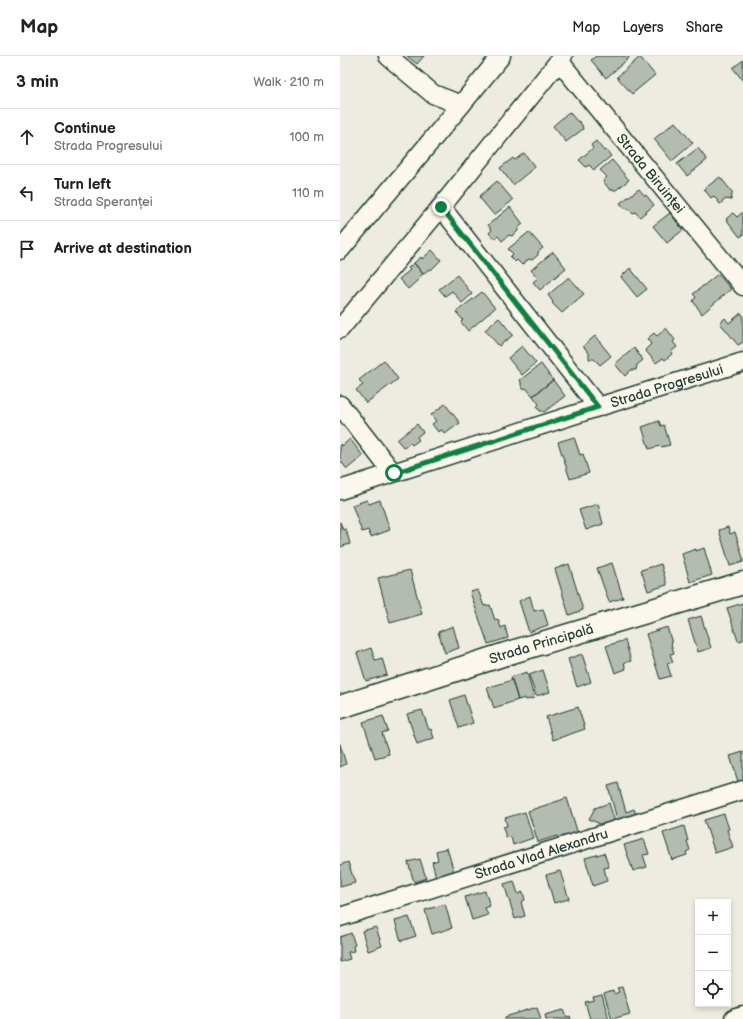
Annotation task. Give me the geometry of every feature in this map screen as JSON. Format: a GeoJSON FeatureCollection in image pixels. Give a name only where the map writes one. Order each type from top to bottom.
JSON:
{"type":"FeatureCollection","features":[{"type":"Feature","properties":{"kind":"main road","name":"Strada Principală"},"geometry":{"type":"LineString","coordinates":[[340,707],[512,652],[743,582]]}},
{"type":"Feature","properties":{"kind":"street"},"geometry":{"type":"LineString","coordinates":[[388,56],[433,94],[461,105]]}},
{"type":"Feature","properties":{"kind":"street"},"geometry":{"type":"LineString","coordinates":[[340,250],[500,56]]}},
{"type":"Feature","properties":{"kind":"street"},"geometry":{"type":"LineString","coordinates":[[340,329],[561,59]]}},
{"type":"Feature","properties":{"kind":"street","name":"Strada Biruinței"},"geometry":{"type":"LineString","coordinates":[[561,59],[743,286]]}},
{"type":"Feature","properties":{"kind":"street"},"geometry":{"type":"LineString","coordinates":[[441,207],[598,407]]}},
{"type":"Feature","properties":{"kind":"street","name":"Strada Progresului"},"geometry":{"type":"LineString","coordinates":[[340,490],[743,362]]}},
{"type":"Feature","properties":{"kind":"street"},"geometry":{"type":"LineString","coordinates":[[340,405],[394,473]]}},
{"type":"Feature","properties":{"kind":"street","name":"Strada Vlad Alexandru"},"geometry":{"type":"LineString","coordinates":[[340,917],[743,790]]}},
{"type":"Feature","properties":{"kind":"street"},"geometry":{"type":"LineString","coordinates":[[734,1019],[743,1016]]}},
{"type":"Feature","properties":{"kind":"building"},"geometry":{"type":"Polygon","coordinates":[[[407,56],[424,56],[417,64],[407,56]]]}},
{"type":"Feature","properties":{"kind":"building"},"geometry":{"type":"Polygon","coordinates":[[[596,56],[628,56],[629,58],[606,78],[591,60],[596,56]]]}},
{"type":"Feature","properties":{"kind":"building"},"geometry":{"type":"Polygon","coordinates":[[[640,57],[655,75],[632,94],[617,77],[640,57]]]}},
{"type":"Feature","properties":{"kind":"building"},"geometry":{"type":"Polygon","coordinates":[[[743,60],[743,81],[733,68],[743,60]]]}},
{"type":"Feature","properties":{"kind":"building"},"geometry":{"type":"Polygon","coordinates":[[[569,112],[577,121],[580,122],[583,129],[566,142],[553,126],[569,112]]]}},
{"type":"Feature","properties":{"kind":"building"},"geometry":{"type":"Polygon","coordinates":[[[675,122],[693,143],[672,161],[654,139],[675,122]]]}},
{"type":"Feature","properties":{"kind":"building"},"geometry":{"type":"Polygon","coordinates":[[[596,141],[604,151],[606,150],[611,156],[594,170],[589,165],[586,167],[579,160],[593,148],[591,145],[596,141]]]}},
{"type":"Feature","properties":{"kind":"building"},"geometry":{"type":"Polygon","coordinates":[[[698,148],[707,160],[687,176],[677,164],[698,148]]]}},
{"type":"Feature","properties":{"kind":"building"},"geometry":{"type":"Polygon","coordinates":[[[524,153],[535,167],[513,185],[500,168],[513,158],[515,160],[524,153]]]}},
{"type":"Feature","properties":{"kind":"building"},"geometry":{"type":"Polygon","coordinates":[[[612,160],[629,180],[616,190],[610,190],[603,181],[607,177],[600,170],[612,160]]]}},
{"type":"Feature","properties":{"kind":"building"},"geometry":{"type":"Polygon","coordinates":[[[720,177],[733,193],[731,200],[726,199],[720,204],[714,196],[711,198],[704,189],[720,177]]]}},
{"type":"Feature","properties":{"kind":"building"},"geometry":{"type":"Polygon","coordinates":[[[497,181],[513,200],[494,215],[479,197],[497,181]]]}},
{"type":"Feature","properties":{"kind":"building"},"geometry":{"type":"Polygon","coordinates":[[[639,189],[654,205],[640,217],[635,212],[633,213],[629,209],[624,208],[620,203],[639,189]]]}},
{"type":"Feature","properties":{"kind":"building"},"geometry":{"type":"Polygon","coordinates":[[[510,207],[523,224],[512,236],[509,235],[502,241],[498,236],[494,239],[489,233],[492,230],[488,225],[510,207]]]}},
{"type":"Feature","properties":{"kind":"building"},"geometry":{"type":"Polygon","coordinates":[[[743,212],[743,235],[740,237],[726,219],[733,213],[737,217],[743,212]]]}},
{"type":"Feature","properties":{"kind":"building"},"geometry":{"type":"Polygon","coordinates":[[[670,213],[683,230],[667,243],[653,226],[670,213]]]}},
{"type":"Feature","properties":{"kind":"building"},"geometry":{"type":"Polygon","coordinates":[[[529,232],[543,248],[532,260],[529,259],[522,265],[517,260],[515,262],[510,257],[513,254],[508,249],[529,232]]]}},
{"type":"Feature","properties":{"kind":"building"},"geometry":{"type":"Polygon","coordinates":[[[432,250],[441,260],[431,270],[429,269],[423,274],[414,263],[421,257],[422,259],[432,250]]]}},
{"type":"Feature","properties":{"kind":"building"},"geometry":{"type":"Polygon","coordinates":[[[553,252],[566,268],[540,290],[533,282],[538,278],[531,270],[553,252]]]}},
{"type":"Feature","properties":{"kind":"building"},"geometry":{"type":"Polygon","coordinates":[[[414,263],[423,274],[408,289],[399,279],[410,270],[408,268],[414,263]]]}},
{"type":"Feature","properties":{"kind":"building"},"geometry":{"type":"Polygon","coordinates":[[[630,268],[647,289],[637,297],[621,277],[630,268]]]}},
{"type":"Feature","properties":{"kind":"building"},"geometry":{"type":"Polygon","coordinates":[[[718,274],[731,289],[702,314],[693,301],[696,297],[693,294],[718,274]]]}},
{"type":"Feature","properties":{"kind":"building"},"geometry":{"type":"Polygon","coordinates":[[[457,275],[472,294],[462,303],[452,291],[445,296],[439,289],[457,275]]]}},
{"type":"Feature","properties":{"kind":"building"},"geometry":{"type":"Polygon","coordinates":[[[569,277],[584,294],[562,313],[552,303],[553,302],[548,295],[569,277]]]}},
{"type":"Feature","properties":{"kind":"building"},"geometry":{"type":"Polygon","coordinates":[[[482,292],[495,308],[468,331],[461,322],[463,320],[456,312],[482,292]]]}},
{"type":"Feature","properties":{"kind":"building"},"geometry":{"type":"Polygon","coordinates":[[[741,313],[743,315],[743,342],[738,345],[720,323],[725,318],[729,323],[741,313]]]}},
{"type":"Feature","properties":{"kind":"building"},"geometry":{"type":"Polygon","coordinates":[[[499,318],[513,335],[499,346],[485,330],[499,318]]]}},
{"type":"Feature","properties":{"kind":"building"},"geometry":{"type":"Polygon","coordinates":[[[666,328],[675,340],[673,342],[677,347],[665,360],[663,358],[656,363],[645,350],[651,344],[647,339],[654,333],[657,336],[666,328]]]}},
{"type":"Feature","properties":{"kind":"building"},"geometry":{"type":"Polygon","coordinates":[[[595,336],[611,356],[600,365],[594,359],[589,359],[589,353],[583,346],[595,336]]]}},
{"type":"Feature","properties":{"kind":"building"},"geometry":{"type":"Polygon","coordinates":[[[522,346],[536,363],[522,375],[508,358],[522,346]]]}},
{"type":"Feature","properties":{"kind":"building"},"geometry":{"type":"Polygon","coordinates":[[[634,348],[643,360],[637,365],[636,370],[631,370],[625,376],[615,364],[634,348]]]}},
{"type":"Feature","properties":{"kind":"building"},"geometry":{"type":"Polygon","coordinates":[[[384,360],[398,379],[366,403],[356,390],[363,385],[359,380],[384,360]]]}},
{"type":"Feature","properties":{"kind":"building"},"geometry":{"type":"Polygon","coordinates":[[[541,364],[553,380],[533,396],[526,388],[523,389],[520,380],[541,364]]]}},
{"type":"Feature","properties":{"kind":"building"},"geometry":{"type":"Polygon","coordinates":[[[553,380],[565,396],[544,412],[540,411],[537,407],[539,404],[533,396],[553,380]]]}},
{"type":"Feature","properties":{"kind":"building"},"geometry":{"type":"Polygon","coordinates":[[[445,404],[460,423],[445,434],[442,430],[438,432],[432,424],[436,421],[431,415],[445,404]]]}},
{"type":"Feature","properties":{"kind":"building"},"geometry":{"type":"Polygon","coordinates":[[[659,421],[661,426],[664,425],[670,445],[649,449],[642,427],[659,421]]]}},
{"type":"Feature","properties":{"kind":"building"},"geometry":{"type":"Polygon","coordinates":[[[417,424],[423,432],[417,437],[419,440],[412,445],[410,443],[404,448],[397,440],[417,424]]]}},
{"type":"Feature","properties":{"kind":"building"},"geometry":{"type":"Polygon","coordinates":[[[574,437],[580,455],[583,454],[589,473],[570,479],[558,442],[574,437]]]}},
{"type":"Feature","properties":{"kind":"building"},"geometry":{"type":"Polygon","coordinates":[[[350,439],[363,456],[347,469],[340,460],[340,444],[342,446],[350,439]]]}},
{"type":"Feature","properties":{"kind":"building"},"geometry":{"type":"Polygon","coordinates":[[[367,500],[369,504],[380,500],[390,530],[371,537],[368,530],[362,532],[352,505],[367,500]]]}},
{"type":"Feature","properties":{"kind":"building"},"geometry":{"type":"Polygon","coordinates":[[[598,504],[603,524],[586,530],[579,510],[598,504]]]}},
{"type":"Feature","properties":{"kind":"building"},"geometry":{"type":"Polygon","coordinates":[[[340,522],[343,530],[346,529],[350,544],[340,547],[340,522]]]}},
{"type":"Feature","properties":{"kind":"building"},"geometry":{"type":"Polygon","coordinates":[[[728,527],[730,534],[735,532],[743,558],[743,562],[730,566],[719,530],[728,527]]]}},
{"type":"Feature","properties":{"kind":"building"},"geometry":{"type":"Polygon","coordinates":[[[704,548],[712,575],[690,582],[682,554],[704,548]]]}},
{"type":"Feature","properties":{"kind":"building"},"geometry":{"type":"Polygon","coordinates":[[[612,563],[623,598],[609,602],[597,568],[612,563]]]}},
{"type":"Feature","properties":{"kind":"building"},"geometry":{"type":"Polygon","coordinates":[[[569,564],[583,610],[569,615],[555,569],[569,564]]]}},
{"type":"Feature","properties":{"kind":"building"},"geometry":{"type":"Polygon","coordinates":[[[661,564],[667,585],[648,591],[641,570],[661,564]]]}},
{"type":"Feature","properties":{"kind":"building"},"geometry":{"type":"Polygon","coordinates":[[[410,570],[422,614],[390,623],[378,578],[410,570]]]}},
{"type":"Feature","properties":{"kind":"building"},"geometry":{"type":"Polygon","coordinates":[[[478,590],[484,606],[490,605],[495,620],[498,619],[501,628],[505,626],[508,638],[488,644],[470,592],[478,590]]]}},
{"type":"Feature","properties":{"kind":"building"},"geometry":{"type":"Polygon","coordinates":[[[530,596],[534,611],[543,609],[548,625],[529,632],[519,601],[530,596]]]}},
{"type":"Feature","properties":{"kind":"building"},"geometry":{"type":"Polygon","coordinates":[[[743,603],[743,640],[738,641],[727,608],[743,603]]]}},
{"type":"Feature","properties":{"kind":"building"},"geometry":{"type":"Polygon","coordinates":[[[701,616],[711,648],[698,652],[688,620],[701,616]]]}},
{"type":"Feature","properties":{"kind":"building"},"geometry":{"type":"Polygon","coordinates":[[[453,626],[459,648],[445,653],[438,632],[453,626]]]}},
{"type":"Feature","properties":{"kind":"building"},"geometry":{"type":"Polygon","coordinates":[[[667,627],[674,653],[670,654],[673,662],[667,663],[671,676],[660,679],[646,634],[667,627]]]}},
{"type":"Feature","properties":{"kind":"building"},"geometry":{"type":"Polygon","coordinates":[[[625,640],[631,661],[624,663],[626,669],[615,673],[606,646],[625,640]]]}},
{"type":"Feature","properties":{"kind":"building"},"geometry":{"type":"Polygon","coordinates":[[[371,648],[375,660],[382,658],[387,675],[366,681],[357,653],[371,648]]]}},
{"type":"Feature","properties":{"kind":"building"},"geometry":{"type":"Polygon","coordinates":[[[582,654],[591,682],[577,687],[568,659],[582,654]]]}},
{"type":"Feature","properties":{"kind":"building"},"geometry":{"type":"Polygon","coordinates":[[[543,670],[550,692],[536,696],[529,675],[543,670]]]}},
{"type":"Feature","properties":{"kind":"building"},"geometry":{"type":"Polygon","coordinates":[[[527,672],[534,698],[518,700],[511,677],[527,672]]]}},
{"type":"Feature","properties":{"kind":"building"},"geometry":{"type":"Polygon","coordinates":[[[512,680],[518,700],[494,708],[487,688],[512,680]]]}},
{"type":"Feature","properties":{"kind":"building"},"geometry":{"type":"Polygon","coordinates":[[[464,695],[473,723],[459,728],[450,700],[464,695]]]}},
{"type":"Feature","properties":{"kind":"building"},"geometry":{"type":"Polygon","coordinates":[[[578,707],[585,729],[553,740],[546,717],[578,707]]]}},
{"type":"Feature","properties":{"kind":"building"},"geometry":{"type":"Polygon","coordinates":[[[422,710],[429,730],[431,729],[434,738],[417,744],[407,714],[422,710]]]}},
{"type":"Feature","properties":{"kind":"building"},"geometry":{"type":"Polygon","coordinates":[[[383,716],[388,731],[382,733],[389,754],[375,758],[363,722],[383,716]]]}},
{"type":"Feature","properties":{"kind":"building"},"geometry":{"type":"Polygon","coordinates":[[[340,744],[346,764],[340,767],[340,744]]]}},
{"type":"Feature","properties":{"kind":"building"},"geometry":{"type":"Polygon","coordinates":[[[743,752],[743,784],[739,785],[730,756],[743,752]]]}},
{"type":"Feature","properties":{"kind":"building"},"geometry":{"type":"Polygon","coordinates":[[[618,783],[626,812],[634,809],[637,817],[618,823],[608,786],[618,783]]]}},
{"type":"Feature","properties":{"kind":"building"},"geometry":{"type":"Polygon","coordinates":[[[567,798],[578,834],[559,839],[557,836],[538,842],[528,811],[567,798]]]}},
{"type":"Feature","properties":{"kind":"building"},"geometry":{"type":"Polygon","coordinates":[[[609,803],[615,822],[607,825],[606,823],[600,824],[589,819],[595,808],[609,803]]]}},
{"type":"Feature","properties":{"kind":"building"},"geometry":{"type":"Polygon","coordinates":[[[525,812],[533,838],[513,845],[511,837],[506,838],[503,827],[507,826],[505,818],[525,812]]]}},
{"type":"Feature","properties":{"kind":"building"},"geometry":{"type":"Polygon","coordinates":[[[724,814],[729,829],[727,830],[733,847],[715,853],[704,820],[724,814]]]}},
{"type":"Feature","properties":{"kind":"building"},"geometry":{"type":"Polygon","coordinates":[[[684,826],[690,850],[686,852],[687,855],[672,860],[663,833],[684,826]]]}},
{"type":"Feature","properties":{"kind":"building"},"geometry":{"type":"Polygon","coordinates":[[[644,839],[649,854],[643,855],[647,867],[633,871],[624,845],[644,839]]]}},
{"type":"Feature","properties":{"kind":"building"},"geometry":{"type":"Polygon","coordinates":[[[447,848],[454,872],[436,877],[432,862],[438,860],[436,851],[447,848]]]}},
{"type":"Feature","properties":{"kind":"building"},"geometry":{"type":"Polygon","coordinates":[[[604,853],[609,867],[604,868],[607,881],[593,886],[585,858],[604,853]]]}},
{"type":"Feature","properties":{"kind":"building"},"geometry":{"type":"Polygon","coordinates":[[[420,859],[426,878],[414,882],[408,862],[420,859]]]}},
{"type":"Feature","properties":{"kind":"building"},"geometry":{"type":"Polygon","coordinates":[[[348,862],[355,883],[340,887],[340,865],[348,862]]]}},
{"type":"Feature","properties":{"kind":"building"},"geometry":{"type":"Polygon","coordinates":[[[560,871],[569,899],[554,903],[546,875],[560,871]]]}},
{"type":"Feature","properties":{"kind":"building"},"geometry":{"type":"Polygon","coordinates":[[[514,881],[518,894],[523,892],[525,900],[521,902],[525,916],[515,919],[504,884],[514,881]]]}},
{"type":"Feature","properties":{"kind":"building"},"geometry":{"type":"Polygon","coordinates":[[[485,891],[490,906],[485,908],[488,915],[472,920],[465,897],[485,891]]]}},
{"type":"Feature","properties":{"kind":"building"},"geometry":{"type":"Polygon","coordinates":[[[445,904],[452,928],[432,934],[425,910],[445,904]]]}},
{"type":"Feature","properties":{"kind":"building"},"geometry":{"type":"Polygon","coordinates":[[[409,917],[416,936],[401,941],[395,921],[409,917]]]}},
{"type":"Feature","properties":{"kind":"building"},"geometry":{"type":"Polygon","coordinates":[[[376,927],[382,946],[368,951],[362,931],[376,927]]]}},
{"type":"Feature","properties":{"kind":"building"},"geometry":{"type":"Polygon","coordinates":[[[351,933],[355,945],[353,946],[354,951],[348,952],[350,959],[340,962],[340,937],[351,933]]]}},
{"type":"Feature","properties":{"kind":"building"},"geometry":{"type":"Polygon","coordinates":[[[622,987],[630,1014],[612,1019],[604,994],[613,991],[614,994],[619,992],[617,988],[622,987]]]}},
{"type":"Feature","properties":{"kind":"building"},"geometry":{"type":"Polygon","coordinates":[[[602,995],[609,1019],[590,1019],[585,1002],[594,1000],[593,997],[602,995]]]}},
{"type":"Feature","properties":{"kind":"building"},"geometry":{"type":"Polygon","coordinates":[[[537,1007],[541,1019],[505,1019],[505,1017],[537,1007]]]}},
{"type":"Feature","properties":{"kind":"building"},"geometry":{"type":"Polygon","coordinates":[[[564,1010],[567,1017],[570,1016],[571,1019],[546,1019],[545,1015],[564,1010]]]}},
{"type":"Feature","properties":{"kind":"route"},"geometry":{"type":"LineString","coordinates":[[394,473],[598,407],[441,207]]}}]}
